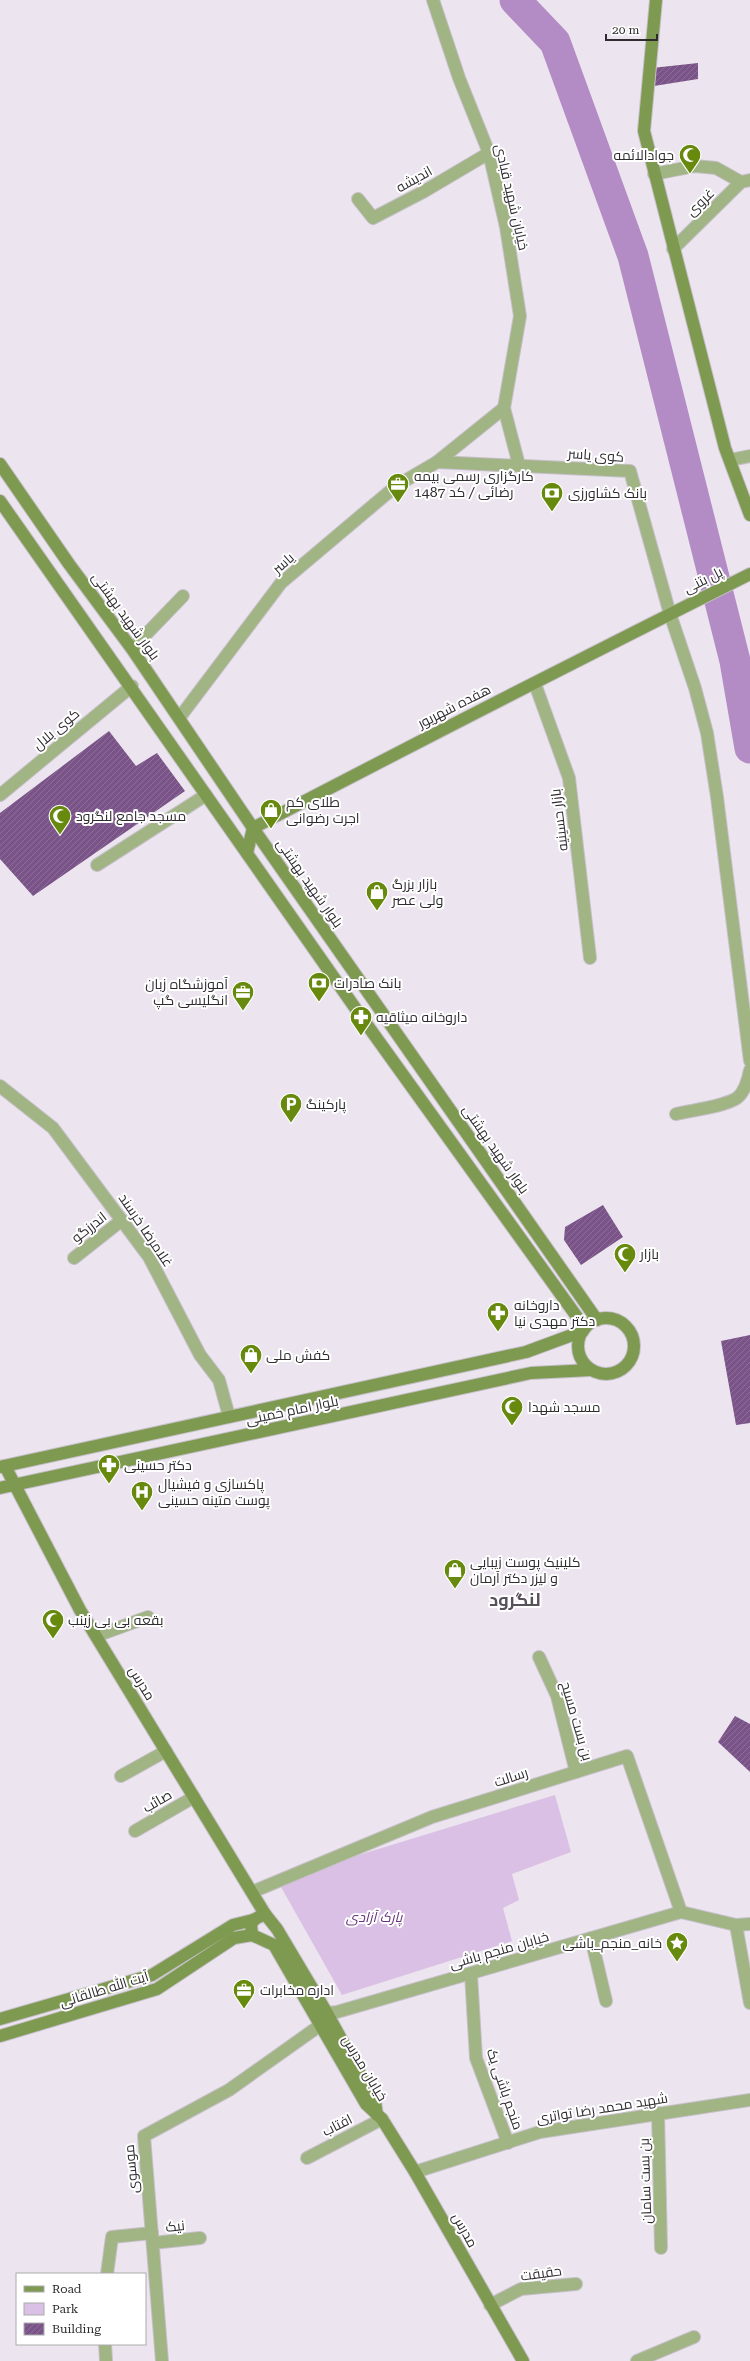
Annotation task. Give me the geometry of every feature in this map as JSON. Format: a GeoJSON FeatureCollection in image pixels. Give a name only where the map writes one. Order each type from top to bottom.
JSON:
{"type":"FeatureCollection","features":[{"type":"Feature","properties":{"kind":"main road"},"geometry":{"type":"LineString","coordinates":[[656,0],[644,131],[725,448],[750,515]]}},
{"type":"Feature","properties":{"kind":"main road","name":"بلوار شهید بهشتی"},"geometry":{"type":"LineString","coordinates":[[0,464],[180,717],[253,828],[597,1320]]}},
{"type":"Feature","properties":{"kind":"main road"},"geometry":{"type":"LineString","coordinates":[[0,500],[132,686],[206,795],[584,1330]]}},
{"type":"Feature","properties":{"kind":"main road","name":"پل بتنی"},"geometry":{"type":"LineString","coordinates":[[670,614],[750,574]]}},
{"type":"Feature","properties":{"kind":"main road","name":"هفده شهریور"},"geometry":{"type":"LineString","coordinates":[[253,828],[486,706],[535,684],[670,614]]}},
{"type":"Feature","properties":{"kind":"main road"},"geometry":{"type":"LineString","coordinates":[[248,853],[253,828]]}},
{"type":"Feature","properties":{"kind":"main road"},"geometry":{"type":"LineString","coordinates":[[606,1318],[622,1324],[632,1337],[632,1354],[629,1362],[616,1372],[598,1373],[590,1370],[583,1362],[578,1352],[578,1341],[584,1330],[597,1320],[606,1318]]}},
{"type":"Feature","properties":{"kind":"main road","name":"بلوار امام خمینی"},"geometry":{"type":"LineString","coordinates":[[3,1466],[526,1352],[584,1330]]}},
{"type":"Feature","properties":{"kind":"main road","name":"بلوار امام خمینی"},"geometry":{"type":"LineString","coordinates":[[0,1488],[531,1373],[590,1370]]}},
{"type":"Feature","properties":{"kind":"main road","name":"مدرس"},"geometry":{"type":"LineString","coordinates":[[3,1466],[80,1610],[252,1892]]}},
{"type":"Feature","properties":{"kind":"main road","name":"خیابان مدرس"},"geometry":{"type":"LineString","coordinates":[[252,1892],[265,1914],[277,1929],[327,2013],[375,2101],[380,2117]]}},
{"type":"Feature","properties":{"kind":"main road"},"geometry":{"type":"LineString","coordinates":[[252,1935],[250,1927],[253,1920],[265,1914]]}},
{"type":"Feature","properties":{"kind":"main road","name":"آیت الله طالقانی"},"geometry":{"type":"LineString","coordinates":[[0,2019],[152,1975],[233,1926],[253,1920]]}},
{"type":"Feature","properties":{"kind":"main road","name":"خیابان مدرس"},"geometry":{"type":"LineString","coordinates":[[252,1935],[274,1945],[322,2024],[366,2104],[380,2117]]}},
{"type":"Feature","properties":{"kind":"main road","name":"آیت الله طالقانی"},"geometry":{"type":"LineString","coordinates":[[0,2036],[157,1989],[234,1938],[252,1935]]}},
{"type":"Feature","properties":{"kind":"main road","name":"مدرس"},"geometry":{"type":"LineString","coordinates":[[380,2117],[416,2172],[523,2361]]}},
{"type":"Feature","properties":{"kind":"street","name":"خیابان شهید قبادی"},"geometry":{"type":"LineString","coordinates":[[433,0],[459,78],[489,153],[506,227],[520,316],[504,408]]}},
{"type":"Feature","properties":{"kind":"street","name":"اندیشه"},"geometry":{"type":"LineString","coordinates":[[358,199],[373,218],[423,192],[489,153]]}},
{"type":"Feature","properties":{"kind":"street"},"geometry":{"type":"LineString","coordinates":[[654,174],[695,166],[716,168],[745,181]]}},
{"type":"Feature","properties":{"kind":"street","name":"غروی"},"geometry":{"type":"LineString","coordinates":[[673,249],[745,181]]}},
{"type":"Feature","properties":{"kind":"street"},"geometry":{"type":"LineString","coordinates":[[504,408],[519,465]]}},
{"type":"Feature","properties":{"kind":"street","name":"یاسر"},"geometry":{"type":"LineString","coordinates":[[180,717],[281,584],[396,486],[437,462],[504,408]]}},
{"type":"Feature","properties":{"kind":"street"},"geometry":{"type":"LineString","coordinates":[[730,460],[750,456]]}},
{"type":"Feature","properties":{"kind":"street","name":"کوی یاسر"},"geometry":{"type":"LineString","coordinates":[[437,462],[630,471],[670,614]]}},
{"type":"Feature","properties":{"kind":"street"},"geometry":{"type":"LineString","coordinates":[[132,649],[183,596]]}},
{"type":"Feature","properties":{"kind":"street"},"geometry":{"type":"LineString","coordinates":[[670,614],[696,688],[707,733],[717,797],[750,1061]]}},
{"type":"Feature","properties":{"kind":"street","name":"بازار حسینیه"},"geometry":{"type":"LineString","coordinates":[[535,684],[569,778],[590,958]]}},
{"type":"Feature","properties":{"kind":"street","name":"کوی بلال"},"geometry":{"type":"LineString","coordinates":[[0,795],[132,686]]}},
{"type":"Feature","properties":{"kind":"street"},"geometry":{"type":"LineString","coordinates":[[97,865],[206,795]]}},
{"type":"Feature","properties":{"kind":"street"},"geometry":{"type":"LineString","coordinates":[[676,1114],[737,1098],[747,1083],[750,1070]]}},
{"type":"Feature","properties":{"kind":"street","name":"غلامرضا خرسند"},"geometry":{"type":"LineString","coordinates":[[0,1086],[53,1128],[149,1257],[200,1355],[219,1380],[229,1416]]}},
{"type":"Feature","properties":{"kind":"street","name":"اندرزگو"},"geometry":{"type":"LineString","coordinates":[[74,1258],[122,1220]]}},
{"type":"Feature","properties":{"kind":"street"},"geometry":{"type":"LineString","coordinates":[[96,1636],[148,1617]]}},
{"type":"Feature","properties":{"kind":"street","name":"بن بست مسیح"},"geometry":{"type":"LineString","coordinates":[[539,1656],[557,1696],[576,1772]]}},
{"type":"Feature","properties":{"kind":"street"},"geometry":{"type":"LineString","coordinates":[[121,1776],[166,1751]]}},
{"type":"Feature","properties":{"kind":"street","name":"رسالت"},"geometry":{"type":"LineString","coordinates":[[252,1892],[432,1817],[627,1756],[681,1912]]}},
{"type":"Feature","properties":{"kind":"street","name":"صائب"},"geometry":{"type":"LineString","coordinates":[[135,1831],[194,1797]]}},
{"type":"Feature","properties":{"kind":"street","name":"خیابان منجم باشی"},"geometry":{"type":"LineString","coordinates":[[327,2013],[337,2012],[471,1974],[681,1912],[736,1925],[750,1924]]}},
{"type":"Feature","properties":{"kind":"street"},"geometry":{"type":"LineString","coordinates":[[736,1925],[750,2003]]}},
{"type":"Feature","properties":{"kind":"street"},"geometry":{"type":"LineString","coordinates":[[591,1938],[606,2001]]}},
{"type":"Feature","properties":{"kind":"street","name":"منجم باشی یک"},"geometry":{"type":"LineString","coordinates":[[471,1974],[476,2058],[508,2143]]}},
{"type":"Feature","properties":{"kind":"street","name":"موسوی"},"geometry":{"type":"LineString","coordinates":[[162,2361],[144,2136],[229,2090],[322,2024]]}},
{"type":"Feature","properties":{"kind":"street","name":"شهید محمد رضا تواتری"},"geometry":{"type":"LineString","coordinates":[[416,2172],[540,2132],[750,2100]]}},
{"type":"Feature","properties":{"kind":"street","name":"بن بست سامان"},"geometry":{"type":"LineString","coordinates":[[658,2113],[661,2248]]}},
{"type":"Feature","properties":{"kind":"street","name":"افتاب"},"geometry":{"type":"LineString","coordinates":[[307,2158],[380,2117]]}},
{"type":"Feature","properties":{"kind":"street","name":"نیک"},"geometry":{"type":"LineString","coordinates":[[107,2273],[112,2237],[200,2238]]}},
{"type":"Feature","properties":{"kind":"street","name":"حقیقت"},"geometry":{"type":"LineString","coordinates":[[490,2305],[521,2289],[576,2284]]}},
{"type":"Feature","properties":{"kind":"street"},"geometry":{"type":"LineString","coordinates":[[637,2361],[694,2336]]}},
{"type":"Feature","properties":{"kind":"street"},"geometry":{"type":"LineString","coordinates":[[106,2345],[106,2361]]}},
{"type":"Feature","properties":{"kind":"green space","name":"پارک آزادی"},"geometry":{"type":"Polygon","coordinates":[[[555,1795],[571,1852],[512,1874],[519,1900],[503,1908],[512,1941],[342,1995],[277,1880],[555,1795]]]}},
{"type":"Feature","properties":{"kind":"building"},"geometry":{"type":"Polygon","coordinates":[[[698,63],[698,79],[654,86],[652,68],[698,63]]]}},
{"type":"Feature","properties":{"kind":"building","name":"مسجد جامع لنگرود"},"geometry":{"type":"Polygon","coordinates":[[[109,731],[136,766],[157,753],[185,791],[33,896],[0,859],[0,813],[109,731]]]}},
{"type":"Feature","properties":{"kind":"building"},"geometry":{"type":"Polygon","coordinates":[[[603,1205],[623,1237],[581,1265],[564,1240],[565,1227],[603,1205]]]}},
{"type":"Feature","properties":{"kind":"building"},"geometry":{"type":"Polygon","coordinates":[[[750,1335],[750,1423],[736,1425],[721,1341],[750,1335]]]}},
{"type":"Feature","properties":{"kind":"building"},"geometry":{"type":"Polygon","coordinates":[[[735,1716],[750,1724],[750,1772],[718,1742],[735,1716]]]}},
{"type":"Feature","properties":{"kind":"waterway"},"geometry":{"type":"LineString","coordinates":[[515,0],[555,42],[633,256],[735,661],[750,748]]}},
{"type":"Feature","properties":{"kind":"place","name":"جوادالائمه"},"geometry":{"type":"Point","coordinates":[690,174]}},
{"type":"Feature","properties":{"kind":"place","name":"کارگزاری رسمی بیمه رضائی / کد 1487"},"geometry":{"type":"Point","coordinates":[398,504]}},
{"type":"Feature","properties":{"kind":"place","name":"بانک کشاورزی"},"geometry":{"type":"Point","coordinates":[552,512]}},
{"type":"Feature","properties":{"kind":"place","name":"طلای کم اجرت رضوانی"},"geometry":{"type":"Point","coordinates":[271,830]}},
{"type":"Feature","properties":{"kind":"place","name":"مسجد جامع لنگرود"},"geometry":{"type":"Point","coordinates":[60,836]}},
{"type":"Feature","properties":{"kind":"place","name":"بازار بزرگ ولی عصر"},"geometry":{"type":"Point","coordinates":[377,912]}},
{"type":"Feature","properties":{"kind":"place","name":"بانک صادرات"},"geometry":{"type":"Point","coordinates":[319,1002]}},
{"type":"Feature","properties":{"kind":"place","name":"آموزشگاه زبان انگلیسی گپ"},"geometry":{"type":"Point","coordinates":[243,1012]}},
{"type":"Feature","properties":{"kind":"place","name":"داروخانه میثاقیه"},"geometry":{"type":"Point","coordinates":[361,1036]}},
{"type":"Feature","properties":{"kind":"place","name":"پارکینگ"},"geometry":{"type":"Point","coordinates":[291,1124]}},
{"type":"Feature","properties":{"kind":"place","name":"بازار"},"geometry":{"type":"Point","coordinates":[625,1274]}},
{"type":"Feature","properties":{"kind":"place","name":"داروخانه دکتر مهدی نیا"},"geometry":{"type":"Point","coordinates":[498,1332]}},
{"type":"Feature","properties":{"kind":"place","name":"کفش ملی"},"geometry":{"type":"Point","coordinates":[251,1374]}},
{"type":"Feature","properties":{"kind":"place","name":"مسجد شهدا"},"geometry":{"type":"Point","coordinates":[512,1426]}},
{"type":"Feature","properties":{"kind":"place","name":"دکتر حسینی"},"geometry":{"type":"Point","coordinates":[109,1484]}},
{"type":"Feature","properties":{"kind":"place","name":"پاکسازی و فیشیال پوست متینه حسینی"},"geometry":{"type":"Point","coordinates":[142,1512]}},
{"type":"Feature","properties":{"kind":"place","name":"کلینیک پوست زیبایی و لیزر دکتر آرمان"},"geometry":{"type":"Point","coordinates":[455,1590]}},
{"type":"Feature","properties":{"kind":"place","name":"بقعه بی بی زینب"},"geometry":{"type":"Point","coordinates":[53,1640]}},
{"type":"Feature","properties":{"kind":"place","name":"خانه_منجم_باشی"},"geometry":{"type":"Point","coordinates":[677,1962]}},
{"type":"Feature","properties":{"kind":"place","name":"اداره مخابرات"},"geometry":{"type":"Point","coordinates":[244,2010]}},
{"type":"Feature","properties":{"kind":"district","name":"لنگرود"},"geometry":{"type":"Point","coordinates":[515,1599]}}]}
